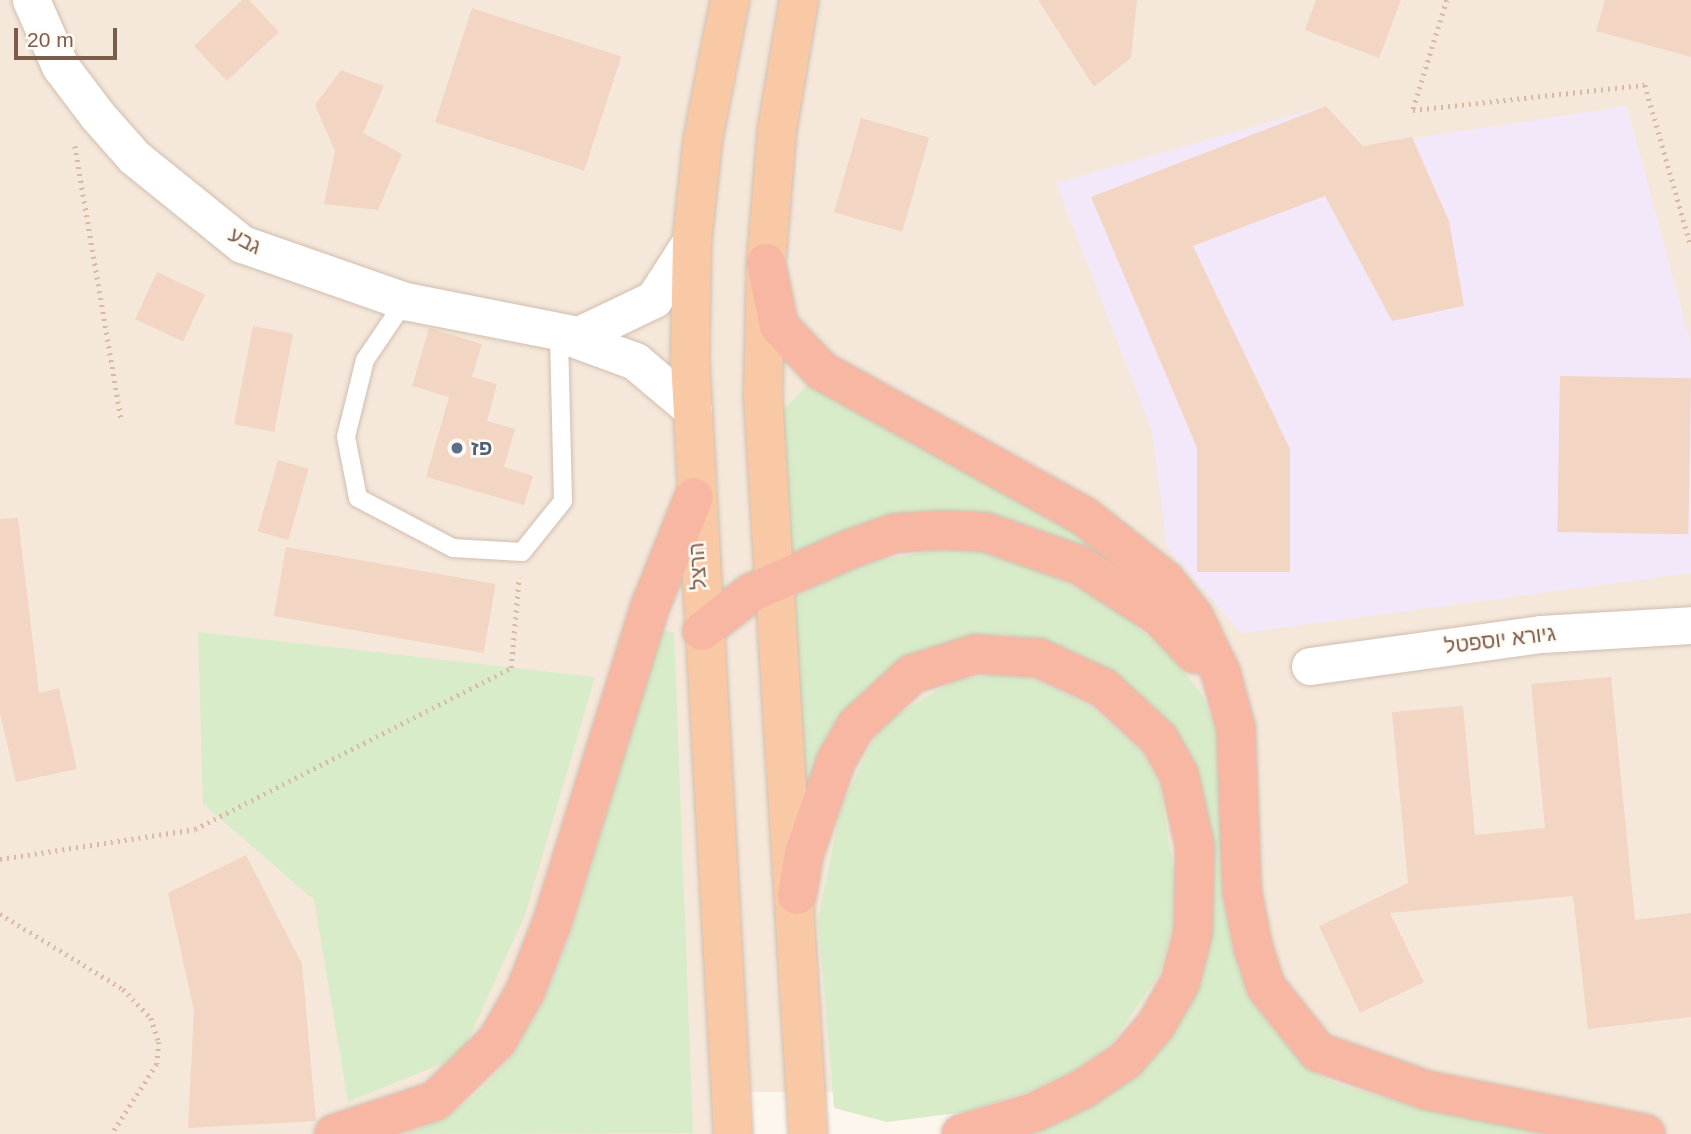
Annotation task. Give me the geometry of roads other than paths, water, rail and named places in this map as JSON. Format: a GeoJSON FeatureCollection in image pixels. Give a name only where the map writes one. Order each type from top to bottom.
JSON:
{"type":"FeatureCollection","features":[{"type":"Feature","properties":{"kind":"highway","name":"הרצל"},"geometry":{"type":"LineString","coordinates":[[730,0],[703,139],[692,240],[694,497],[727,1001],[733,1134]]}},
{"type":"Feature","properties":{"kind":"highway"},"geometry":{"type":"LineString","coordinates":[[799,0],[777,130],[766,263],[763,396],[797,895],[808,1134]]}},
{"type":"Feature","properties":{"kind":"highway"},"geometry":{"type":"LineString","coordinates":[[766,263],[779,326],[822,371],[1084,516],[1165,580],[1194,617],[1221,673],[1236,729],[1242,891],[1253,947],[1266,987],[1318,1052],[1426,1090],[1646,1134]]}},
{"type":"Feature","properties":{"kind":"highway"},"geometry":{"type":"LineString","coordinates":[[334,1134],[435,1101],[497,1041],[525,992],[553,920],[650,607],[694,497]]}},
{"type":"Feature","properties":{"kind":"highway"},"geometry":{"type":"LineString","coordinates":[[702,631],[734,602],[774,582],[895,533],[985,532],[1031,545],[1080,565],[1159,616],[1220,687],[1236,729]]}},
{"type":"Feature","properties":{"kind":"highway"},"geometry":{"type":"LineString","coordinates":[[797,895],[804,854],[836,761],[856,726],[912,674],[975,654],[1039,658],[1104,688],[1159,739],[1179,775],[1195,846],[1193,932],[1180,983],[1141,1042],[1094,1082],[1035,1112],[961,1134]]}},
{"type":"Feature","properties":{"kind":"street","name":"גבע"},"geometry":{"type":"LineString","coordinates":[[31,0],[60,66],[97,115],[134,157],[242,244],[405,301],[559,333],[635,361],[693,410]]}},
{"type":"Feature","properties":{"kind":"street","name":"גבע"},"geometry":{"type":"LineString","coordinates":[[559,333],[588,332],[654,299],[692,240]]}},
{"type":"Feature","properties":{"kind":"street","name":"גיורא יוספטל"},"geometry":{"type":"LineString","coordinates":[[1310,666],[1541,634],[1691,625]]}},
{"type":"Feature","properties":{"kind":"lane"},"geometry":{"type":"LineString","coordinates":[[405,301],[365,360],[346,437],[358,498],[453,548],[522,552],[563,501],[559,333]]}},
{"type":"Feature","properties":{"kind":"place","name":"פז"},"geometry":{"type":"Point","coordinates":[457,448]}}]}
